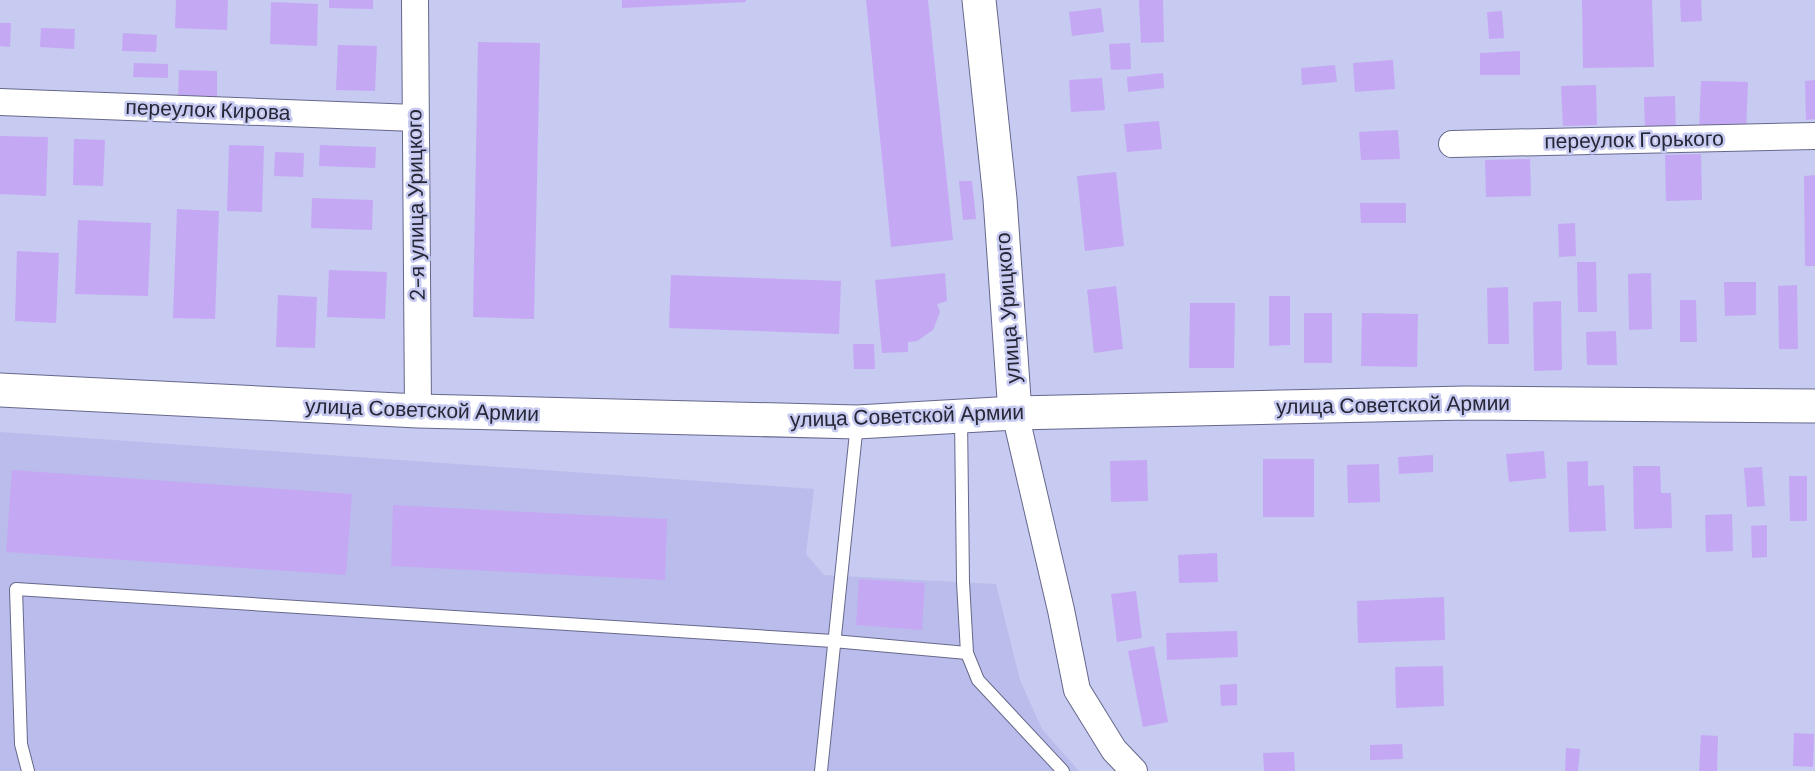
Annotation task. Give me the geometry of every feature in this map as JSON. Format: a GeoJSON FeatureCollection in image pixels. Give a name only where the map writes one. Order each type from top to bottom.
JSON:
{"type":"FeatureCollection","features":[{"type":"Feature","properties":{"kind":"main road","name":"улица Урицкого"},"geometry":{"type":"LineString","coordinates":[[979,0],[1000,199],[1015,413]]}},
{"type":"Feature","properties":{"kind":"main road","name":"улица Советской Армии"},"geometry":{"type":"LineString","coordinates":[[0,390],[418,411],[857,422],[1015,413],[1466,403],[1815,406]]}},
{"type":"Feature","properties":{"kind":"street","name":"2-я улица Урицкого"},"geometry":{"type":"LineString","coordinates":[[415,0],[418,411]]}},
{"type":"Feature","properties":{"kind":"street","name":"переулок Кирова"},"geometry":{"type":"LineString","coordinates":[[0,102],[415,118]]}},
{"type":"Feature","properties":{"kind":"street","name":"переулок Горького"},"geometry":{"type":"LineString","coordinates":[[1452,144],[1815,135]]}},
{"type":"Feature","properties":{"kind":"street","name":"улица Урицкого"},"geometry":{"type":"LineString","coordinates":[[1015,413],[1061,610],[1077,690],[1114,750],[1134,771]]}},
{"type":"Feature","properties":{"kind":"lane"},"geometry":{"type":"LineString","coordinates":[[961,415],[963,582],[967,653],[978,680],[1063,771]]}},
{"type":"Feature","properties":{"kind":"lane"},"geometry":{"type":"LineString","coordinates":[[820,771],[857,422]]}},
{"type":"Feature","properties":{"kind":"lane"},"geometry":{"type":"LineString","coordinates":[[28,771],[21,744],[16,590],[833,641],[967,653]]}},
{"type":"Feature","properties":{"kind":"shaded area"},"geometry":{"type":"Polygon","coordinates":[[[0,432],[814,489],[806,554],[824,575],[996,584],[1020,680],[1042,729],[1079,771],[0,771],[0,432]]]}},
{"type":"Feature","properties":{"kind":"building"},"geometry":{"type":"Polygon","coordinates":[[[176,0],[228,0],[227,30],[175,28],[176,0]]]}},
{"type":"Feature","properties":{"kind":"building"},"geometry":{"type":"Polygon","coordinates":[[[329,0],[373,0],[373,9],[329,8],[329,0]]]}},
{"type":"Feature","properties":{"kind":"building"},"geometry":{"type":"Polygon","coordinates":[[[622,0],[746,0],[746,2],[622,8],[622,0]]]}},
{"type":"Feature","properties":{"kind":"building"},"geometry":{"type":"Polygon","coordinates":[[[866,0],[928,0],[953,240],[891,247],[866,0]]]}},
{"type":"Feature","properties":{"kind":"building"},"geometry":{"type":"Polygon","coordinates":[[[1139,0],[1163,0],[1164,42],[1141,43],[1139,0]]]}},
{"type":"Feature","properties":{"kind":"building"},"geometry":{"type":"Polygon","coordinates":[[[1582,0],[1652,0],[1654,67],[1583,68],[1582,0]]]}},
{"type":"Feature","properties":{"kind":"building"},"geometry":{"type":"Polygon","coordinates":[[[1680,0],[1701,0],[1702,21],[1681,22],[1680,0]]]}},
{"type":"Feature","properties":{"kind":"building"},"geometry":{"type":"Polygon","coordinates":[[[271,2],[318,4],[317,46],[270,44],[271,2]]]}},
{"type":"Feature","properties":{"kind":"building"},"geometry":{"type":"Polygon","coordinates":[[[1101,8],[1104,32],[1072,36],[1069,12],[1101,8]]]}},
{"type":"Feature","properties":{"kind":"building"},"geometry":{"type":"Polygon","coordinates":[[[1502,11],[1504,38],[1489,39],[1487,12],[1502,11]]]}},
{"type":"Feature","properties":{"kind":"building"},"geometry":{"type":"Polygon","coordinates":[[[0,23],[11,23],[10,47],[0,46],[0,23]]]}},
{"type":"Feature","properties":{"kind":"building"},"geometry":{"type":"Polygon","coordinates":[[[41,28],[75,29],[74,49],[40,47],[41,28]]]}},
{"type":"Feature","properties":{"kind":"building"},"geometry":{"type":"Polygon","coordinates":[[[123,33],[157,35],[156,52],[122,51],[123,33]]]}},
{"type":"Feature","properties":{"kind":"building"},"geometry":{"type":"Polygon","coordinates":[[[478,42],[540,43],[534,319],[473,317],[478,42]]]}},
{"type":"Feature","properties":{"kind":"building"},"geometry":{"type":"Polygon","coordinates":[[[1130,43],[1131,69],[1111,70],[1109,44],[1130,43]]]}},
{"type":"Feature","properties":{"kind":"building"},"geometry":{"type":"Polygon","coordinates":[[[338,45],[377,46],[375,91],[336,90],[338,45]]]}},
{"type":"Feature","properties":{"kind":"building"},"geometry":{"type":"Polygon","coordinates":[[[1520,51],[1520,75],[1480,75],[1480,53],[1520,51]]]}},
{"type":"Feature","properties":{"kind":"building"},"geometry":{"type":"Polygon","coordinates":[[[1393,60],[1395,89],[1355,92],[1353,63],[1393,60]]]}},
{"type":"Feature","properties":{"kind":"building"},"geometry":{"type":"Polygon","coordinates":[[[134,63],[168,64],[168,78],[133,77],[134,63]]]}},
{"type":"Feature","properties":{"kind":"building"},"geometry":{"type":"Polygon","coordinates":[[[1335,65],[1337,82],[1302,85],[1301,68],[1335,65]]]}},
{"type":"Feature","properties":{"kind":"building"},"geometry":{"type":"Polygon","coordinates":[[[179,70],[217,71],[217,101],[178,99],[179,70]]]}},
{"type":"Feature","properties":{"kind":"building"},"geometry":{"type":"Polygon","coordinates":[[[1163,73],[1164,88],[1128,92],[1127,77],[1163,73]]]}},
{"type":"Feature","properties":{"kind":"building"},"geometry":{"type":"Polygon","coordinates":[[[1102,78],[1105,110],[1071,112],[1069,80],[1102,78]]]}},
{"type":"Feature","properties":{"kind":"building"},"geometry":{"type":"Polygon","coordinates":[[[1815,80],[1815,119],[1806,120],[1805,81],[1815,80]]]}},
{"type":"Feature","properties":{"kind":"building"},"geometry":{"type":"Polygon","coordinates":[[[1701,81],[1748,82],[1746,131],[1699,130],[1701,81]]]}},
{"type":"Feature","properties":{"kind":"building"},"geometry":{"type":"Polygon","coordinates":[[[1596,85],[1597,125],[1563,126],[1561,86],[1596,85]]]}},
{"type":"Feature","properties":{"kind":"building"},"geometry":{"type":"Polygon","coordinates":[[[1675,96],[1676,134],[1645,135],[1644,97],[1675,96]]]}},
{"type":"Feature","properties":{"kind":"building"},"geometry":{"type":"Polygon","coordinates":[[[1159,121],[1162,149],[1127,152],[1124,124],[1159,121]]]}},
{"type":"Feature","properties":{"kind":"building"},"geometry":{"type":"Polygon","coordinates":[[[1398,130],[1400,159],[1361,160],[1359,132],[1398,130]]]}},
{"type":"Feature","properties":{"kind":"building"},"geometry":{"type":"Polygon","coordinates":[[[0,136],[48,137],[46,196],[0,194],[0,136]]]}},
{"type":"Feature","properties":{"kind":"building"},"geometry":{"type":"Polygon","coordinates":[[[74,139],[105,140],[103,186],[73,185],[74,139]]]}},
{"type":"Feature","properties":{"kind":"building"},"geometry":{"type":"Polygon","coordinates":[[[229,145],[264,146],[262,212],[227,211],[229,145]]]}},
{"type":"Feature","properties":{"kind":"building"},"geometry":{"type":"Polygon","coordinates":[[[320,145],[376,147],[375,168],[319,166],[320,145]]]}},
{"type":"Feature","properties":{"kind":"building"},"geometry":{"type":"Polygon","coordinates":[[[275,152],[304,153],[303,177],[274,176],[275,152]]]}},
{"type":"Feature","properties":{"kind":"building"},"geometry":{"type":"Polygon","coordinates":[[[1701,154],[1702,200],[1666,201],[1665,155],[1701,154]]]}},
{"type":"Feature","properties":{"kind":"building"},"geometry":{"type":"Polygon","coordinates":[[[1530,159],[1531,196],[1486,197],[1485,160],[1530,159]]]}},
{"type":"Feature","properties":{"kind":"building"},"geometry":{"type":"Polygon","coordinates":[[[1116,172],[1124,246],[1085,251],[1077,176],[1116,172]]]}},
{"type":"Feature","properties":{"kind":"building"},"geometry":{"type":"Polygon","coordinates":[[[1815,175],[1815,266],[1805,266],[1804,176],[1815,175]]]}},
{"type":"Feature","properties":{"kind":"building"},"geometry":{"type":"Polygon","coordinates":[[[959,181],[972,181],[976,219],[963,220],[959,181]]]}},
{"type":"Feature","properties":{"kind":"building"},"geometry":{"type":"Polygon","coordinates":[[[312,198],[373,200],[372,230],[311,228],[312,198]]]}},
{"type":"Feature","properties":{"kind":"building"},"geometry":{"type":"Polygon","coordinates":[[[1360,203],[1406,203],[1406,223],[1361,223],[1360,203]]]}},
{"type":"Feature","properties":{"kind":"building"},"geometry":{"type":"Polygon","coordinates":[[[177,209],[219,211],[215,319],[173,318],[177,209]]]}},
{"type":"Feature","properties":{"kind":"building"},"geometry":{"type":"Polygon","coordinates":[[[78,220],[151,223],[148,296],[75,294],[78,220]]]}},
{"type":"Feature","properties":{"kind":"building"},"geometry":{"type":"Polygon","coordinates":[[[1575,223],[1576,256],[1559,257],[1558,224],[1575,223]]]}},
{"type":"Feature","properties":{"kind":"building"},"geometry":{"type":"Polygon","coordinates":[[[17,251],[59,253],[56,323],[15,321],[17,251]]]}},
{"type":"Feature","properties":{"kind":"building"},"geometry":{"type":"Polygon","coordinates":[[[1577,262],[1596,262],[1597,312],[1578,312],[1577,262]]]}},
{"type":"Feature","properties":{"kind":"building"},"geometry":{"type":"Polygon","coordinates":[[[329,270],[387,272],[385,319],[327,317],[329,270]]]}},
{"type":"Feature","properties":{"kind":"building"},"geometry":{"type":"Polygon","coordinates":[[[945,273],[947,301],[937,304],[940,312],[933,330],[917,341],[908,342],[908,352],[882,353],[875,280],[945,273]]]}},
{"type":"Feature","properties":{"kind":"building"},"geometry":{"type":"Polygon","coordinates":[[[1651,273],[1652,329],[1629,330],[1628,274],[1651,273]]]}},
{"type":"Feature","properties":{"kind":"building"},"geometry":{"type":"Polygon","coordinates":[[[671,275],[841,281],[839,334],[669,328],[671,275]]]}},
{"type":"Feature","properties":{"kind":"building"},"geometry":{"type":"Polygon","coordinates":[[[1724,282],[1756,282],[1756,315],[1725,316],[1724,282]]]}},
{"type":"Feature","properties":{"kind":"building"},"geometry":{"type":"Polygon","coordinates":[[[1797,285],[1798,349],[1779,349],[1778,286],[1797,285]]]}},
{"type":"Feature","properties":{"kind":"building"},"geometry":{"type":"Polygon","coordinates":[[[1116,286],[1123,349],[1094,353],[1087,290],[1116,286]]]}},
{"type":"Feature","properties":{"kind":"building"},"geometry":{"type":"Polygon","coordinates":[[[1508,287],[1509,344],[1488,344],[1487,288],[1508,287]]]}},
{"type":"Feature","properties":{"kind":"building"},"geometry":{"type":"Polygon","coordinates":[[[278,295],[317,297],[315,348],[276,347],[278,295]]]}},
{"type":"Feature","properties":{"kind":"building"},"geometry":{"type":"Polygon","coordinates":[[[1269,296],[1290,296],[1290,345],[1269,346],[1269,296]]]}},
{"type":"Feature","properties":{"kind":"building"},"geometry":{"type":"Polygon","coordinates":[[[1680,300],[1696,300],[1697,342],[1680,342],[1680,300]]]}},
{"type":"Feature","properties":{"kind":"building"},"geometry":{"type":"Polygon","coordinates":[[[1561,301],[1562,370],[1534,371],[1533,302],[1561,301]]]}},
{"type":"Feature","properties":{"kind":"building"},"geometry":{"type":"Polygon","coordinates":[[[1190,303],[1235,303],[1234,368],[1189,368],[1190,303]]]}},
{"type":"Feature","properties":{"kind":"building"},"geometry":{"type":"Polygon","coordinates":[[[1304,313],[1332,313],[1332,363],[1304,363],[1304,313]]]}},
{"type":"Feature","properties":{"kind":"building"},"geometry":{"type":"Polygon","coordinates":[[[1362,313],[1418,314],[1417,367],[1361,366],[1362,313]]]}},
{"type":"Feature","properties":{"kind":"building"},"geometry":{"type":"Polygon","coordinates":[[[1616,331],[1617,365],[1587,365],[1586,332],[1616,331]]]}},
{"type":"Feature","properties":{"kind":"building"},"geometry":{"type":"Polygon","coordinates":[[[853,344],[874,344],[875,369],[854,369],[853,344]]]}},
{"type":"Feature","properties":{"kind":"building"},"geometry":{"type":"Polygon","coordinates":[[[1544,451],[1546,478],[1509,482],[1506,454],[1544,451]]]}},
{"type":"Feature","properties":{"kind":"building"},"geometry":{"type":"Polygon","coordinates":[[[1433,455],[1433,472],[1399,474],[1398,457],[1433,455]]]}},
{"type":"Feature","properties":{"kind":"building"},"geometry":{"type":"Polygon","coordinates":[[[1263,459],[1314,459],[1314,517],[1263,517],[1263,459]]]}},
{"type":"Feature","properties":{"kind":"building"},"geometry":{"type":"Polygon","coordinates":[[[1147,460],[1148,501],[1111,502],[1110,461],[1147,460]]]}},
{"type":"Feature","properties":{"kind":"building"},"geometry":{"type":"Polygon","coordinates":[[[1588,461],[1588,486],[1604,485],[1606,531],[1569,532],[1567,462],[1588,461]]]}},
{"type":"Feature","properties":{"kind":"building"},"geometry":{"type":"Polygon","coordinates":[[[1379,464],[1380,502],[1348,503],[1347,465],[1379,464]]]}},
{"type":"Feature","properties":{"kind":"building"},"geometry":{"type":"Polygon","coordinates":[[[1633,466],[1660,466],[1661,493],[1671,493],[1672,528],[1634,529],[1633,466]]]}},
{"type":"Feature","properties":{"kind":"building"},"geometry":{"type":"Polygon","coordinates":[[[1762,467],[1765,506],[1747,507],[1744,468],[1762,467]]]}},
{"type":"Feature","properties":{"kind":"building"},"geometry":{"type":"Polygon","coordinates":[[[12,470],[352,494],[346,575],[6,552],[12,470]]]}},
{"type":"Feature","properties":{"kind":"building"},"geometry":{"type":"Polygon","coordinates":[[[1789,476],[1807,476],[1807,521],[1790,521],[1789,476]]]}},
{"type":"Feature","properties":{"kind":"building"},"geometry":{"type":"Polygon","coordinates":[[[393,505],[667,519],[665,580],[391,566],[393,505]]]}},
{"type":"Feature","properties":{"kind":"building"},"geometry":{"type":"Polygon","coordinates":[[[1732,514],[1733,551],[1706,552],[1705,515],[1732,514]]]}},
{"type":"Feature","properties":{"kind":"building"},"geometry":{"type":"Polygon","coordinates":[[[1767,525],[1767,557],[1752,558],[1751,526],[1767,525]]]}},
{"type":"Feature","properties":{"kind":"building"},"geometry":{"type":"Polygon","coordinates":[[[1217,553],[1218,582],[1179,583],[1178,555],[1217,553]]]}},
{"type":"Feature","properties":{"kind":"building"},"geometry":{"type":"Polygon","coordinates":[[[859,579],[925,583],[922,630],[856,625],[859,579]]]}},
{"type":"Feature","properties":{"kind":"building"},"geometry":{"type":"Polygon","coordinates":[[[1136,591],[1142,638],[1117,642],[1111,594],[1136,591]]]}},
{"type":"Feature","properties":{"kind":"building"},"geometry":{"type":"Polygon","coordinates":[[[1444,597],[1445,640],[1358,643],[1357,601],[1444,597]]]}},
{"type":"Feature","properties":{"kind":"building"},"geometry":{"type":"Polygon","coordinates":[[[1237,631],[1238,657],[1167,660],[1166,633],[1237,631]]]}},
{"type":"Feature","properties":{"kind":"building"},"geometry":{"type":"Polygon","coordinates":[[[1154,646],[1168,722],[1143,727],[1128,651],[1154,646]]]}},
{"type":"Feature","properties":{"kind":"building"},"geometry":{"type":"Polygon","coordinates":[[[1443,666],[1444,706],[1396,708],[1395,667],[1443,666]]]}},
{"type":"Feature","properties":{"kind":"building"},"geometry":{"type":"Polygon","coordinates":[[[1237,684],[1237,705],[1221,706],[1220,685],[1237,684]]]}},
{"type":"Feature","properties":{"kind":"building"},"geometry":{"type":"Polygon","coordinates":[[[1794,733],[1814,734],[1813,767],[1793,766],[1794,733]]]}},
{"type":"Feature","properties":{"kind":"building"},"geometry":{"type":"Polygon","coordinates":[[[1701,735],[1718,736],[1717,771],[1699,771],[1701,735]]]}},
{"type":"Feature","properties":{"kind":"building"},"geometry":{"type":"Polygon","coordinates":[[[1402,744],[1403,759],[1370,760],[1370,745],[1402,744]]]}},
{"type":"Feature","properties":{"kind":"building"},"geometry":{"type":"Polygon","coordinates":[[[1566,748],[1580,749],[1578,771],[1565,771],[1566,748]]]}},
{"type":"Feature","properties":{"kind":"building"},"geometry":{"type":"Polygon","coordinates":[[[1294,752],[1295,771],[1264,771],[1263,753],[1294,752]]]}}]}
